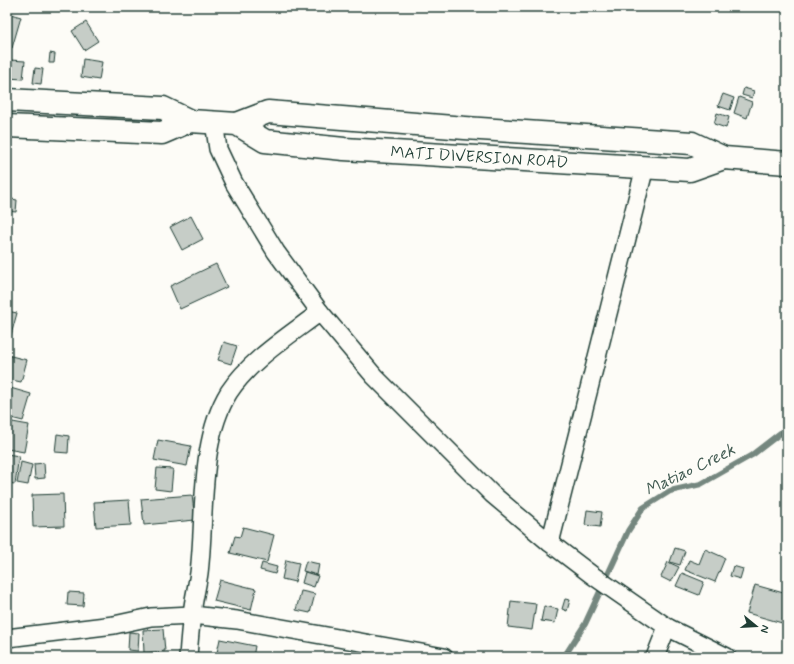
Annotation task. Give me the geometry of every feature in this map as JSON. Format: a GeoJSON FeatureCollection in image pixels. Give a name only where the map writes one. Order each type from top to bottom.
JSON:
{"type":"FeatureCollection","features":[{"type":"Feature","properties":{"kind":"highway","name":"MATI DIVERSION ROAD"},"geometry":{"type":"LineString","coordinates":[[7,100],[163,108],[190,121],[237,124],[268,112],[466,128],[692,143],[724,158],[787,163]]}},
{"type":"Feature","properties":{"kind":"highway","name":"MATI DIVERSION ROAD"},"geometry":{"type":"LineString","coordinates":[[7,126],[162,133],[190,121]]}},
{"type":"Feature","properties":{"kind":"highway","name":"MATI DIVERSION ROAD"},"geometry":{"type":"LineString","coordinates":[[237,124],[265,141],[344,149],[690,170],[724,158]]}},
{"type":"Feature","properties":{"kind":"street"},"geometry":{"type":"LineString","coordinates":[[214,122],[218,149],[234,183],[276,252],[320,312],[374,376],[492,494],[550,543],[592,575],[667,627],[727,657]]}},
{"type":"Feature","properties":{"kind":"street"},"geometry":{"type":"LineString","coordinates":[[550,543],[645,167]]}},
{"type":"Feature","properties":{"kind":"street"},"geometry":{"type":"LineString","coordinates":[[188,657],[192,615],[199,573],[210,440],[217,416],[229,392],[244,374],[266,354],[320,312]]}},
{"type":"Feature","properties":{"kind":"street"},"geometry":{"type":"LineString","coordinates":[[7,638],[114,625],[151,617],[192,615],[237,620],[444,657]]}},
{"type":"Feature","properties":{"kind":"street"},"geometry":{"type":"LineString","coordinates":[[655,657],[667,627]]}},
{"type":"Feature","properties":{"kind":"building"},"geometry":{"type":"Polygon","coordinates":[[[7,13],[21,17],[12,48],[7,47],[7,13]]]}},
{"type":"Feature","properties":{"kind":"building"},"geometry":{"type":"Polygon","coordinates":[[[86,22],[98,41],[84,50],[72,31],[86,22]]]}},
{"type":"Feature","properties":{"kind":"building"},"geometry":{"type":"Polygon","coordinates":[[[50,53],[55,54],[54,63],[49,63],[50,53]]]}},
{"type":"Feature","properties":{"kind":"building"},"geometry":{"type":"Polygon","coordinates":[[[83,59],[102,62],[99,80],[81,77],[83,59]]]}},
{"type":"Feature","properties":{"kind":"building"},"geometry":{"type":"Polygon","coordinates":[[[10,60],[25,61],[23,79],[8,78],[10,60]]]}},
{"type":"Feature","properties":{"kind":"building"},"geometry":{"type":"Polygon","coordinates":[[[35,68],[43,69],[41,84],[33,83],[35,68]]]}},
{"type":"Feature","properties":{"kind":"building"},"geometry":{"type":"Polygon","coordinates":[[[744,88],[754,91],[752,98],[742,95],[744,88]]]}},
{"type":"Feature","properties":{"kind":"building"},"geometry":{"type":"Polygon","coordinates":[[[723,94],[734,98],[730,110],[718,106],[723,94]]]}},
{"type":"Feature","properties":{"kind":"building"},"geometry":{"type":"Polygon","coordinates":[[[739,97],[752,102],[747,118],[734,113],[739,97]]]}},
{"type":"Feature","properties":{"kind":"building"},"geometry":{"type":"Polygon","coordinates":[[[717,113],[729,117],[726,128],[714,124],[717,113]]]}},
{"type":"Feature","properties":{"kind":"building"},"geometry":{"type":"Polygon","coordinates":[[[7,198],[17,200],[16,212],[7,211],[7,198]]]}},
{"type":"Feature","properties":{"kind":"building"},"geometry":{"type":"Polygon","coordinates":[[[191,216],[203,239],[182,250],[170,227],[191,216]]]}},
{"type":"Feature","properties":{"kind":"building"},"geometry":{"type":"Polygon","coordinates":[[[216,264],[227,287],[180,309],[170,286],[216,264]]]}},
{"type":"Feature","properties":{"kind":"building"},"geometry":{"type":"Polygon","coordinates":[[[7,311],[17,313],[11,335],[7,334],[7,311]]]}},
{"type":"Feature","properties":{"kind":"building"},"geometry":{"type":"Polygon","coordinates":[[[224,342],[237,346],[231,364],[218,360],[224,342]]]}},
{"type":"Feature","properties":{"kind":"building"},"geometry":{"type":"Polygon","coordinates":[[[7,355],[27,360],[21,382],[7,379],[7,355]]]}},
{"type":"Feature","properties":{"kind":"building"},"geometry":{"type":"Polygon","coordinates":[[[7,387],[31,394],[23,421],[7,417],[7,387]]]}},
{"type":"Feature","properties":{"kind":"building"},"geometry":{"type":"Polygon","coordinates":[[[7,421],[29,425],[24,452],[7,449],[7,421]]]}},
{"type":"Feature","properties":{"kind":"building"},"geometry":{"type":"Polygon","coordinates":[[[57,434],[69,436],[68,453],[55,452],[57,434]]]}},
{"type":"Feature","properties":{"kind":"building"},"geometry":{"type":"Polygon","coordinates":[[[158,440],[191,446],[187,466],[154,460],[158,440]]]}},
{"type":"Feature","properties":{"kind":"building"},"geometry":{"type":"Polygon","coordinates":[[[7,454],[19,456],[15,484],[7,483],[7,454]]]}},
{"type":"Feature","properties":{"kind":"building"},"geometry":{"type":"Polygon","coordinates":[[[21,462],[32,465],[28,485],[17,483],[21,462]]]}},
{"type":"Feature","properties":{"kind":"building"},"geometry":{"type":"Polygon","coordinates":[[[44,463],[45,478],[35,479],[34,464],[44,463]]]}},
{"type":"Feature","properties":{"kind":"building"},"geometry":{"type":"Polygon","coordinates":[[[157,468],[173,469],[171,491],[155,489],[157,468]]]}},
{"type":"Feature","properties":{"kind":"building"},"geometry":{"type":"Polygon","coordinates":[[[63,494],[64,526],[33,527],[32,495],[63,494]]]}},
{"type":"Feature","properties":{"kind":"building"},"geometry":{"type":"Polygon","coordinates":[[[192,495],[195,520],[144,525],[141,499],[192,495]]]}},
{"type":"Feature","properties":{"kind":"building"},"geometry":{"type":"Polygon","coordinates":[[[129,500],[131,525],[96,527],[94,502],[129,500]]]}},
{"type":"Feature","properties":{"kind":"building"},"geometry":{"type":"Polygon","coordinates":[[[587,510],[602,512],[600,527],[585,525],[587,510]]]}},
{"type":"Feature","properties":{"kind":"building"},"geometry":{"type":"Polygon","coordinates":[[[243,527],[274,535],[267,562],[230,553],[235,536],[240,537],[243,527]]]}},
{"type":"Feature","properties":{"kind":"building"},"geometry":{"type":"Polygon","coordinates":[[[675,548],[685,551],[680,565],[670,562],[675,548]]]}},
{"type":"Feature","properties":{"kind":"building"},"geometry":{"type":"Polygon","coordinates":[[[705,549],[725,558],[715,582],[685,570],[689,560],[699,564],[705,549]]]}},
{"type":"Feature","properties":{"kind":"building"},"geometry":{"type":"Polygon","coordinates":[[[286,560],[299,563],[295,582],[282,579],[286,560]]]}},
{"type":"Feature","properties":{"kind":"building"},"geometry":{"type":"Polygon","coordinates":[[[306,561],[319,564],[317,575],[303,571],[306,561]]]}},
{"type":"Feature","properties":{"kind":"building"},"geometry":{"type":"Polygon","coordinates":[[[668,562],[679,567],[671,582],[661,577],[668,562]]]}},
{"type":"Feature","properties":{"kind":"building"},"geometry":{"type":"Polygon","coordinates":[[[262,563],[277,567],[275,574],[260,570],[262,563]]]}},
{"type":"Feature","properties":{"kind":"building"},"geometry":{"type":"Polygon","coordinates":[[[733,566],[743,569],[740,579],[730,576],[733,566]]]}},
{"type":"Feature","properties":{"kind":"building"},"geometry":{"type":"Polygon","coordinates":[[[305,572],[318,576],[314,587],[302,583],[305,572]]]}},
{"type":"Feature","properties":{"kind":"building"},"geometry":{"type":"Polygon","coordinates":[[[682,573],[704,582],[699,595],[676,586],[682,573]]]}},
{"type":"Feature","properties":{"kind":"building"},"geometry":{"type":"Polygon","coordinates":[[[220,580],[256,589],[251,610],[214,601],[220,580]]]}},
{"type":"Feature","properties":{"kind":"building"},"geometry":{"type":"Polygon","coordinates":[[[755,585],[787,594],[787,606],[782,623],[747,613],[755,585]]]}},
{"type":"Feature","properties":{"kind":"building"},"geometry":{"type":"Polygon","coordinates":[[[301,591],[315,594],[310,613],[296,610],[301,591]]]}},
{"type":"Feature","properties":{"kind":"building"},"geometry":{"type":"Polygon","coordinates":[[[68,592],[84,593],[83,606],[67,605],[68,592]]]}},
{"type":"Feature","properties":{"kind":"building"},"geometry":{"type":"Polygon","coordinates":[[[565,599],[570,600],[567,611],[562,609],[565,599]]]}},
{"type":"Feature","properties":{"kind":"building"},"geometry":{"type":"Polygon","coordinates":[[[511,601],[536,604],[532,630],[508,627],[511,601]]]}},
{"type":"Feature","properties":{"kind":"building"},"geometry":{"type":"Polygon","coordinates":[[[544,606],[558,609],[555,623],[541,621],[544,606]]]}},
{"type":"Feature","properties":{"kind":"building"},"geometry":{"type":"Polygon","coordinates":[[[163,629],[165,651],[144,653],[143,630],[163,629]]]}},
{"type":"Feature","properties":{"kind":"building"},"geometry":{"type":"Polygon","coordinates":[[[129,632],[139,633],[138,651],[128,650],[129,632]]]}},
{"type":"Feature","properties":{"kind":"building"},"geometry":{"type":"Polygon","coordinates":[[[220,639],[255,646],[253,657],[216,657],[220,639]]]}},
{"type":"Feature","properties":{"kind":"waterway","name":"Matiao Creek"},"geometry":{"type":"LineString","coordinates":[[564,657],[585,624],[628,531],[643,508],[670,491],[701,484],[752,455],[787,428]]}}]}
